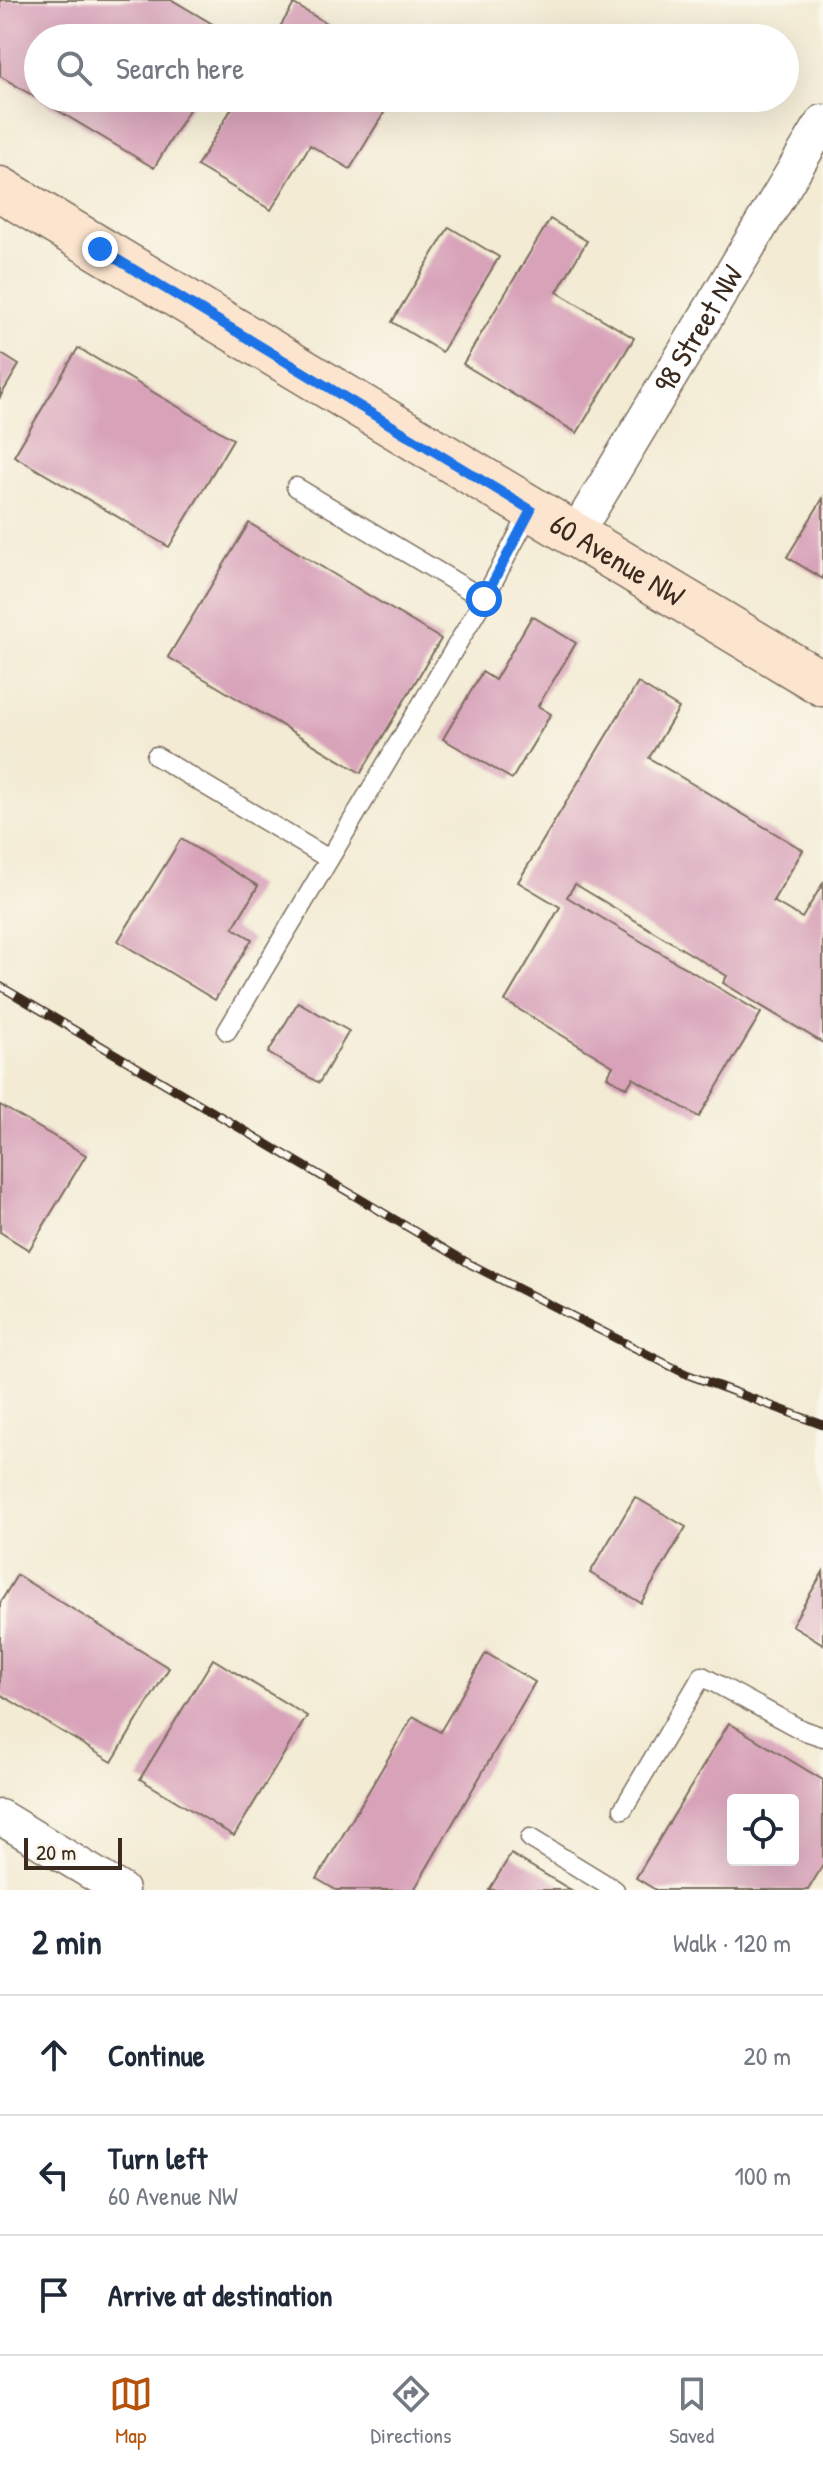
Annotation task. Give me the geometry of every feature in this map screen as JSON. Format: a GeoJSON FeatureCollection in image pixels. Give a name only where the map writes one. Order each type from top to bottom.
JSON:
{"type":"FeatureCollection","features":[{"type":"Feature","properties":{"kind":"street","name":"98 Street NW"},"geometry":{"type":"LineString","coordinates":[[575,535],[823,122]]}},
{"type":"Feature","properties":{"kind":"street","name":"60 Avenue NW"},"geometry":{"type":"LineString","coordinates":[[0,189],[823,684]]}},
{"type":"Feature","properties":{"kind":"street"},"geometry":{"type":"LineString","coordinates":[[0,1817],[121,1890]]}},
{"type":"Feature","properties":{"kind":"lane"},"geometry":{"type":"LineString","coordinates":[[296,487],[484,599]]}},
{"type":"Feature","properties":{"kind":"lane"},"geometry":{"type":"LineString","coordinates":[[227,1031],[484,599],[531,510]]}},
{"type":"Feature","properties":{"kind":"lane"},"geometry":{"type":"LineString","coordinates":[[156,756],[329,859]]}},
{"type":"Feature","properties":{"kind":"lane"},"geometry":{"type":"LineString","coordinates":[[623,1809],[702,1676],[802,1730],[823,1737]]}},
{"type":"Feature","properties":{"kind":"lane"},"geometry":{"type":"LineString","coordinates":[[530,1838],[615,1890]]}},
{"type":"Feature","properties":{"kind":"building"},"geometry":{"type":"Polygon","coordinates":[[[0,0],[172,0],[212,24],[24,24],[24,90],[0,76],[0,0]]]}},
{"type":"Feature","properties":{"kind":"building"},"geometry":{"type":"Polygon","coordinates":[[[294,4],[328,24],[282,24],[294,4]]]}},
{"type":"Feature","properties":{"kind":"building"},"geometry":{"type":"Polygon","coordinates":[[[60,112],[188,112],[154,168],[60,112]]]}},
{"type":"Feature","properties":{"kind":"building"},"geometry":{"type":"Polygon","coordinates":[[[230,112],[385,112],[350,169],[310,145],[271,210],[197,166],[230,112]]]}},
{"type":"Feature","properties":{"kind":"building"},"geometry":{"type":"Polygon","coordinates":[[[550,219],[587,241],[557,292],[634,338],[577,433],[463,364],[550,219]]]}},
{"type":"Feature","properties":{"kind":"building"},"geometry":{"type":"Polygon","coordinates":[[[449,227],[499,257],[442,352],[392,322],[449,227]]]}},
{"type":"Feature","properties":{"kind":"building"},"geometry":{"type":"Polygon","coordinates":[[[78,348],[233,439],[169,547],[14,456],[78,348]]]}},
{"type":"Feature","properties":{"kind":"building"},"geometry":{"type":"Polygon","coordinates":[[[0,353],[19,365],[0,397],[0,353]]]}},
{"type":"Feature","properties":{"kind":"building"},"geometry":{"type":"Polygon","coordinates":[[[823,498],[823,579],[787,557],[823,498]]]}},
{"type":"Feature","properties":{"kind":"building"},"geometry":{"type":"Polygon","coordinates":[[[249,523],[441,639],[361,773],[168,657],[249,523]]]}},
{"type":"Feature","properties":{"kind":"building"},"geometry":{"type":"Polygon","coordinates":[[[532,616],[576,643],[538,706],[551,714],[512,779],[443,739],[482,672],[495,680],[532,616]]]}},
{"type":"Feature","properties":{"kind":"building"},"geometry":{"type":"Polygon","coordinates":[[[638,683],[679,708],[649,758],[803,850],[773,901],[802,918],[823,883],[823,1043],[723,983],[727,976],[575,884],[567,897],[761,1013],[699,1117],[633,1078],[627,1088],[607,1077],[613,1066],[505,1001],[560,907],[518,882],[638,683]]]}},
{"type":"Feature","properties":{"kind":"building"},"geometry":{"type":"Polygon","coordinates":[[[181,839],[258,886],[233,928],[252,939],[215,1000],[118,941],[181,839]]]}},
{"type":"Feature","properties":{"kind":"building"},"geometry":{"type":"Polygon","coordinates":[[[298,1002],[349,1031],[319,1083],[268,1053],[298,1002]]]}},
{"type":"Feature","properties":{"kind":"building"},"geometry":{"type":"Polygon","coordinates":[[[0,1105],[86,1155],[29,1250],[0,1232],[0,1105]]]}},
{"type":"Feature","properties":{"kind":"building"},"geometry":{"type":"Polygon","coordinates":[[[635,1497],[686,1527],[641,1603],[590,1573],[635,1497]]]}},
{"type":"Feature","properties":{"kind":"building"},"geometry":{"type":"Polygon","coordinates":[[[823,1572],[823,1644],[792,1625],[823,1572]]]}},
{"type":"Feature","properties":{"kind":"building"},"geometry":{"type":"Polygon","coordinates":[[[17,1575],[169,1668],[112,1762],[0,1694],[0,1603],[17,1575]]]}},
{"type":"Feature","properties":{"kind":"building"},"geometry":{"type":"Polygon","coordinates":[[[486,1653],[535,1682],[414,1890],[336,1890],[317,1879],[413,1716],[440,1732],[486,1653]]]}},
{"type":"Feature","properties":{"kind":"building"},"geometry":{"type":"Polygon","coordinates":[[[213,1659],[307,1716],[234,1836],[140,1779],[213,1659]]]}},
{"type":"Feature","properties":{"kind":"building"},"geometry":{"type":"Polygon","coordinates":[[[729,1723],[823,1780],[823,1865],[808,1890],[656,1890],[636,1878],[729,1723]]]}},
{"type":"Feature","properties":{"kind":"building"},"geometry":{"type":"Polygon","coordinates":[[[511,1854],[571,1890],[489,1890],[511,1854]]]}},
{"type":"Feature","properties":{"kind":"railway"},"geometry":{"type":"LineString","coordinates":[[0,986],[470,1264],[686,1374],[823,1425]]}},
{"type":"Feature","properties":{"kind":"route"},"geometry":{"type":"LineString","coordinates":[[100,249],[531,510],[484,599]]}}]}
